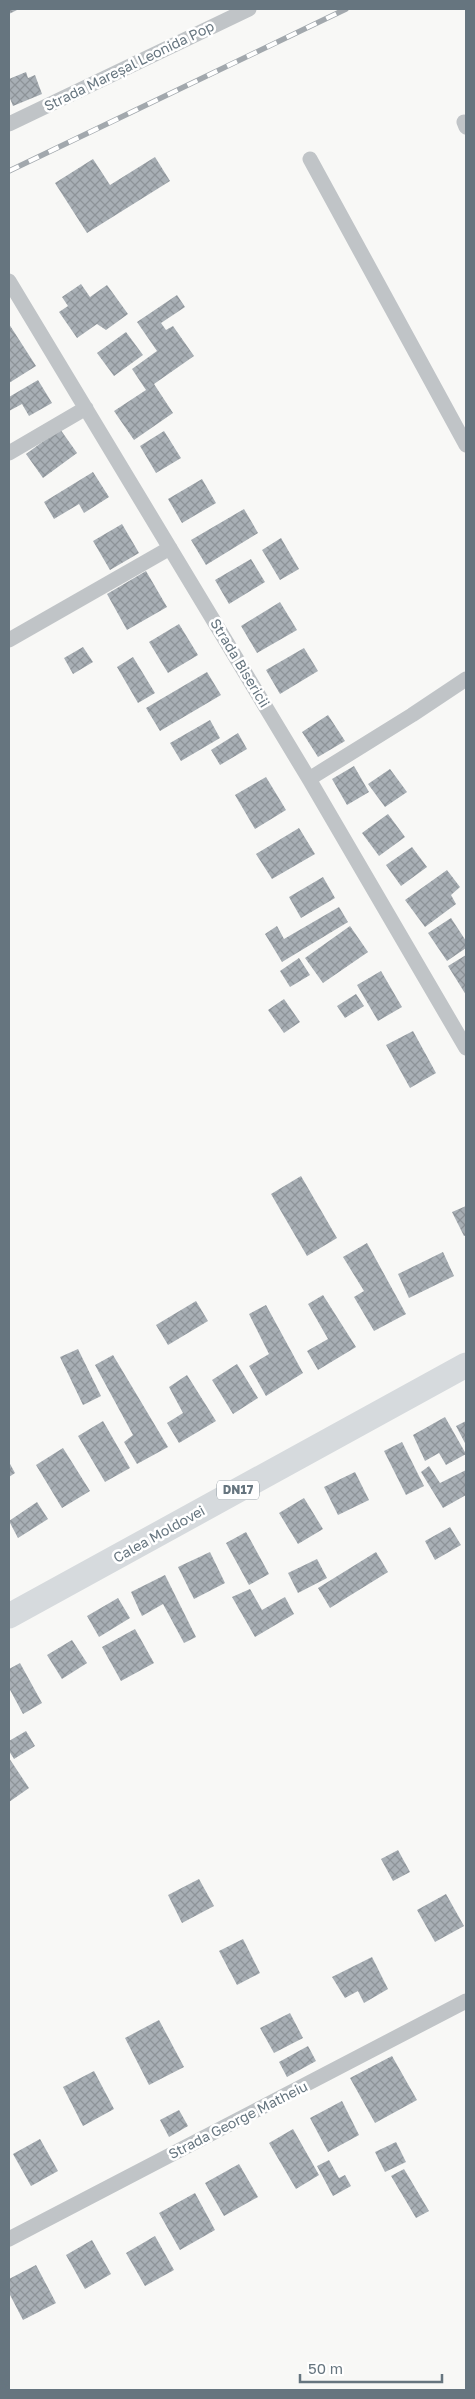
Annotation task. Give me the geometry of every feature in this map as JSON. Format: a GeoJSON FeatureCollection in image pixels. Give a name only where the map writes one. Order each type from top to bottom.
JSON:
{"type":"FeatureCollection","features":[{"type":"Feature","properties":{"kind":"highway","name":"Calea Moldovei"},"geometry":{"type":"LineString","coordinates":[[9,1616],[466,1365]]}},
{"type":"Feature","properties":{"kind":"street","name":"Strada Mareșal Leonida Pop"},"geometry":{"type":"LineString","coordinates":[[9,124],[249,9]]}},
{"type":"Feature","properties":{"kind":"street"},"geometry":{"type":"LineString","coordinates":[[310,159],[466,445]]}},
{"type":"Feature","properties":{"kind":"street","name":"Strada Bisericii"},"geometry":{"type":"LineString","coordinates":[[9,281],[309,779],[466,1048]]}},
{"type":"Feature","properties":{"kind":"street"},"geometry":{"type":"LineString","coordinates":[[9,454],[86,408]]}},
{"type":"Feature","properties":{"kind":"street"},"geometry":{"type":"LineString","coordinates":[[9,640],[170,548]]}},
{"type":"Feature","properties":{"kind":"street"},"geometry":{"type":"LineString","coordinates":[[309,779],[466,679]]}},
{"type":"Feature","properties":{"kind":"street","name":"Strada George Matheiu"},"geometry":{"type":"LineString","coordinates":[[9,2239],[466,2001]]}},
{"type":"Feature","properties":{"kind":"building"},"geometry":{"type":"Polygon","coordinates":[[[9,9],[19,9],[9,14],[9,9]]]}},
{"type":"Feature","properties":{"kind":"building"},"geometry":{"type":"Polygon","coordinates":[[[26,72],[28,78],[35,75],[42,94],[13,106],[9,96],[9,79],[26,72]]]}},
{"type":"Feature","properties":{"kind":"building"},"geometry":{"type":"Polygon","coordinates":[[[155,157],[170,181],[87,233],[55,183],[93,159],[110,185],[155,157]]]}},
{"type":"Feature","properties":{"kind":"building"},"geometry":{"type":"Polygon","coordinates":[[[81,284],[90,297],[107,285],[128,314],[106,330],[97,324],[77,338],[59,312],[68,306],[62,297],[81,284]]]}},
{"type":"Feature","properties":{"kind":"building"},"geometry":{"type":"Polygon","coordinates":[[[177,295],[185,307],[161,323],[166,330],[173,326],[194,356],[154,384],[173,413],[134,440],[114,411],[146,390],[132,369],[157,351],[137,322],[177,295]]]}},
{"type":"Feature","properties":{"kind":"building"},"geometry":{"type":"Polygon","coordinates":[[[9,324],[36,366],[9,383],[9,324]]]}},
{"type":"Feature","properties":{"kind":"building"},"geometry":{"type":"Polygon","coordinates":[[[126,332],[143,355],[114,376],[97,353],[126,332]]]}},
{"type":"Feature","properties":{"kind":"building"},"geometry":{"type":"Polygon","coordinates":[[[38,380],[52,403],[29,416],[22,404],[9,411],[9,397],[38,380]]]}},
{"type":"Feature","properties":{"kind":"building"},"geometry":{"type":"Polygon","coordinates":[[[60,429],[77,453],[43,478],[26,454],[60,429]]]}},
{"type":"Feature","properties":{"kind":"building"},"geometry":{"type":"Polygon","coordinates":[[[164,431],[181,458],[156,473],[140,446],[164,431]]]}},
{"type":"Feature","properties":{"kind":"building"},"geometry":{"type":"Polygon","coordinates":[[[93,472],[109,497],[84,513],[79,504],[54,519],[44,502],[93,472]]]}},
{"type":"Feature","properties":{"kind":"building"},"geometry":{"type":"Polygon","coordinates":[[[202,479],[216,503],[182,523],[168,499],[202,479]]]}},
{"type":"Feature","properties":{"kind":"building"},"geometry":{"type":"Polygon","coordinates":[[[244,509],[258,533],[206,565],[191,540],[244,509]]]}},
{"type":"Feature","properties":{"kind":"building"},"geometry":{"type":"Polygon","coordinates":[[[122,524],[139,553],[110,570],[93,541],[122,524]]]}},
{"type":"Feature","properties":{"kind":"building"},"geometry":{"type":"Polygon","coordinates":[[[281,538],[299,569],[280,580],[262,550],[281,538]]]}},
{"type":"Feature","properties":{"kind":"building"},"geometry":{"type":"Polygon","coordinates":[[[251,559],[265,582],[229,604],[215,580],[251,559]]]}},
{"type":"Feature","properties":{"kind":"building"},"geometry":{"type":"Polygon","coordinates":[[[146,571],[167,607],[127,630],[107,594],[146,571]]]}},
{"type":"Feature","properties":{"kind":"building"},"geometry":{"type":"Polygon","coordinates":[[[280,602],[297,630],[257,653],[241,626],[280,602]]]}},
{"type":"Feature","properties":{"kind":"building"},"geometry":{"type":"Polygon","coordinates":[[[179,624],[198,655],[168,673],[149,642],[179,624]]]}},
{"type":"Feature","properties":{"kind":"building"},"geometry":{"type":"Polygon","coordinates":[[[83,647],[93,662],[73,674],[64,658],[83,647]]]}},
{"type":"Feature","properties":{"kind":"building"},"geometry":{"type":"Polygon","coordinates":[[[304,648],[318,671],[280,694],[266,670],[304,648]]]}},
{"type":"Feature","properties":{"kind":"building"},"geometry":{"type":"Polygon","coordinates":[[[133,657],[155,693],[138,703],[117,667],[133,657]]]}},
{"type":"Feature","properties":{"kind":"building"},"geometry":{"type":"Polygon","coordinates":[[[207,672],[221,695],[160,731],[146,708],[207,672]]]}},
{"type":"Feature","properties":{"kind":"building"},"geometry":{"type":"Polygon","coordinates":[[[328,715],[345,741],[318,757],[302,732],[328,715]]]}},
{"type":"Feature","properties":{"kind":"building"},"geometry":{"type":"Polygon","coordinates":[[[210,720],[220,738],[181,761],[170,743],[210,720]]]}},
{"type":"Feature","properties":{"kind":"building"},"geometry":{"type":"Polygon","coordinates":[[[238,733],[247,749],[220,765],[211,750],[238,733]]]}},
{"type":"Feature","properties":{"kind":"building"},"geometry":{"type":"Polygon","coordinates":[[[354,766],[369,792],[347,805],[332,779],[354,766]]]}},
{"type":"Feature","properties":{"kind":"building"},"geometry":{"type":"Polygon","coordinates":[[[390,769],[407,792],[385,807],[368,784],[390,769]]]}},
{"type":"Feature","properties":{"kind":"building"},"geometry":{"type":"Polygon","coordinates":[[[266,777],[286,810],[255,829],[235,795],[266,777]]]}},
{"type":"Feature","properties":{"kind":"building"},"geometry":{"type":"Polygon","coordinates":[[[388,814],[405,837],[379,856],[362,833],[388,814]]]}},
{"type":"Feature","properties":{"kind":"building"},"geometry":{"type":"Polygon","coordinates":[[[299,828],[315,854],[272,879],[256,854],[299,828]]]}},
{"type":"Feature","properties":{"kind":"building"},"geometry":{"type":"Polygon","coordinates":[[[412,847],[427,867],[401,886],[386,865],[412,847]]]}},
{"type":"Feature","properties":{"kind":"building"},"geometry":{"type":"Polygon","coordinates":[[[447,870],[460,887],[451,895],[456,904],[425,927],[405,900],[447,870]]]}},
{"type":"Feature","properties":{"kind":"building"},"geometry":{"type":"Polygon","coordinates":[[[323,877],[335,898],[301,918],[289,897],[323,877]]]}},
{"type":"Feature","properties":{"kind":"building"},"geometry":{"type":"Polygon","coordinates":[[[339,907],[348,922],[282,962],[265,934],[277,926],[284,939],[339,907]]]}},
{"type":"Feature","properties":{"kind":"building"},"geometry":{"type":"Polygon","coordinates":[[[451,918],[466,941],[466,948],[447,961],[428,933],[451,918]]]}},
{"type":"Feature","properties":{"kind":"building"},"geometry":{"type":"Polygon","coordinates":[[[350,926],[368,952],[323,983],[305,958],[350,926]]]}},
{"type":"Feature","properties":{"kind":"building"},"geometry":{"type":"Polygon","coordinates":[[[466,955],[466,995],[448,966],[466,955]]]}},
{"type":"Feature","properties":{"kind":"building"},"geometry":{"type":"Polygon","coordinates":[[[299,958],[310,975],[290,987],[280,971],[299,958]]]}},
{"type":"Feature","properties":{"kind":"building"},"geometry":{"type":"Polygon","coordinates":[[[381,971],[402,1007],[378,1021],[357,985],[381,971]]]}},
{"type":"Feature","properties":{"kind":"building"},"geometry":{"type":"Polygon","coordinates":[[[356,994],[364,1006],[345,1018],[337,1006],[356,994]]]}},
{"type":"Feature","properties":{"kind":"building"},"geometry":{"type":"Polygon","coordinates":[[[284,999],[300,1022],[284,1033],[268,1010],[284,999]]]}},
{"type":"Feature","properties":{"kind":"building"},"geometry":{"type":"Polygon","coordinates":[[[413,1031],[436,1073],[410,1088],[386,1045],[413,1031]]]}},
{"type":"Feature","properties":{"kind":"building"},"geometry":{"type":"Polygon","coordinates":[[[301,1176],[337,1238],[307,1256],[271,1194],[301,1176]]]}},
{"type":"Feature","properties":{"kind":"building"},"geometry":{"type":"Polygon","coordinates":[[[466,1206],[466,1235],[464,1236],[452,1212],[466,1206]]]}},
{"type":"Feature","properties":{"kind":"building"},"geometry":{"type":"Polygon","coordinates":[[[367,1243],[406,1314],[374,1331],[354,1297],[364,1291],[343,1257],[367,1243]]]}},
{"type":"Feature","properties":{"kind":"building"},"geometry":{"type":"Polygon","coordinates":[[[443,1252],[454,1276],[409,1298],[398,1274],[443,1252]]]}},
{"type":"Feature","properties":{"kind":"building"},"geometry":{"type":"Polygon","coordinates":[[[323,1295],[356,1347],[318,1370],[307,1351],[328,1339],[308,1304],[323,1295]]]}},
{"type":"Feature","properties":{"kind":"building"},"geometry":{"type":"Polygon","coordinates":[[[196,1301],[208,1321],[168,1345],[156,1325],[196,1301]]]}},
{"type":"Feature","properties":{"kind":"building"},"geometry":{"type":"Polygon","coordinates":[[[266,1305],[303,1373],[266,1396],[249,1366],[269,1354],[249,1314],[266,1305]]]}},
{"type":"Feature","properties":{"kind":"building"},"geometry":{"type":"Polygon","coordinates":[[[78,1349],[101,1396],[83,1405],[60,1357],[78,1349]]]}},
{"type":"Feature","properties":{"kind":"building"},"geometry":{"type":"Polygon","coordinates":[[[113,1355],[168,1447],[137,1464],[124,1442],[133,1435],[95,1365],[113,1355]]]}},
{"type":"Feature","properties":{"kind":"building"},"geometry":{"type":"Polygon","coordinates":[[[237,1364],[258,1398],[233,1414],[212,1380],[237,1364]]]}},
{"type":"Feature","properties":{"kind":"building"},"geometry":{"type":"Polygon","coordinates":[[[187,1375],[216,1421],[179,1443],[167,1423],[183,1413],[169,1387],[187,1375]]]}},
{"type":"Feature","properties":{"kind":"building"},"geometry":{"type":"Polygon","coordinates":[[[445,1417],[466,1454],[446,1465],[439,1453],[425,1461],[413,1435],[445,1417]]]}},
{"type":"Feature","properties":{"kind":"building"},"geometry":{"type":"Polygon","coordinates":[[[103,1421],[130,1468],[105,1482],[78,1436],[103,1421]]]}},
{"type":"Feature","properties":{"kind":"building"},"geometry":{"type":"Polygon","coordinates":[[[466,1421],[466,1445],[456,1426],[466,1421]]]}},
{"type":"Feature","properties":{"kind":"building"},"geometry":{"type":"Polygon","coordinates":[[[402,1442],[424,1486],[406,1495],[384,1451],[402,1442]]]}},
{"type":"Feature","properties":{"kind":"building"},"geometry":{"type":"Polygon","coordinates":[[[63,1448],[90,1491],[62,1508],[36,1465],[63,1448]]]}},
{"type":"Feature","properties":{"kind":"building"},"geometry":{"type":"Polygon","coordinates":[[[9,1462],[15,1473],[9,1477],[9,1462]]]}},
{"type":"Feature","properties":{"kind":"building"},"geometry":{"type":"Polygon","coordinates":[[[429,1466],[440,1483],[466,1470],[466,1495],[443,1508],[421,1472],[429,1466]]]}},
{"type":"Feature","properties":{"kind":"building"},"geometry":{"type":"Polygon","coordinates":[[[355,1472],[369,1500],[338,1515],[324,1487],[355,1472]]]}},
{"type":"Feature","properties":{"kind":"building"},"geometry":{"type":"Polygon","coordinates":[[[304,1498],[323,1529],[298,1544],[279,1513],[304,1498]]]}},
{"type":"Feature","properties":{"kind":"building"},"geometry":{"type":"Polygon","coordinates":[[[37,1502],[48,1519],[18,1538],[9,1521],[37,1502]]]}},
{"type":"Feature","properties":{"kind":"building"},"geometry":{"type":"Polygon","coordinates":[[[450,1527],[461,1545],[435,1560],[425,1541],[450,1527]]]}},
{"type":"Feature","properties":{"kind":"building"},"geometry":{"type":"Polygon","coordinates":[[[246,1532],[269,1574],[249,1585],[226,1543],[246,1532]]]}},
{"type":"Feature","properties":{"kind":"building"},"geometry":{"type":"Polygon","coordinates":[[[210,1552],[225,1583],[194,1599],[178,1567],[210,1552]]]}},
{"type":"Feature","properties":{"kind":"building"},"geometry":{"type":"Polygon","coordinates":[[[376,1552],[388,1572],[330,1608],[318,1588],[376,1552]]]}},
{"type":"Feature","properties":{"kind":"building"},"geometry":{"type":"Polygon","coordinates":[[[317,1559],[327,1578],[298,1593],[288,1573],[317,1559]]]}},
{"type":"Feature","properties":{"kind":"building"},"geometry":{"type":"Polygon","coordinates":[[[165,1575],[196,1637],[184,1643],[163,1604],[142,1616],[131,1592],[165,1575]]]}},
{"type":"Feature","properties":{"kind":"building"},"geometry":{"type":"Polygon","coordinates":[[[250,1589],[262,1610],[285,1597],[294,1614],[255,1637],[232,1597],[250,1589]]]}},
{"type":"Feature","properties":{"kind":"building"},"geometry":{"type":"Polygon","coordinates":[[[118,1598],[130,1618],[99,1637],[87,1616],[118,1598]]]}},
{"type":"Feature","properties":{"kind":"building"},"geometry":{"type":"Polygon","coordinates":[[[135,1629],[154,1663],[121,1681],[102,1647],[135,1629]]]}},
{"type":"Feature","properties":{"kind":"building"},"geometry":{"type":"Polygon","coordinates":[[[72,1640],[87,1663],[62,1679],[47,1655],[72,1640]]]}},
{"type":"Feature","properties":{"kind":"building"},"geometry":{"type":"Polygon","coordinates":[[[20,1663],[42,1703],[23,1714],[9,1688],[9,1669],[20,1663]]]}},
{"type":"Feature","properties":{"kind":"building"},"geometry":{"type":"Polygon","coordinates":[[[26,1731],[35,1746],[14,1759],[9,1751],[9,1741],[26,1731]]]}},
{"type":"Feature","properties":{"kind":"building"},"geometry":{"type":"Polygon","coordinates":[[[9,1758],[29,1788],[9,1802],[9,1758]]]}},
{"type":"Feature","properties":{"kind":"building"},"geometry":{"type":"Polygon","coordinates":[[[398,1850],[410,1872],[393,1881],[381,1859],[398,1850]]]}},
{"type":"Feature","properties":{"kind":"building"},"geometry":{"type":"Polygon","coordinates":[[[199,1879],[214,1906],[182,1923],[168,1895],[199,1879]]]}},
{"type":"Feature","properties":{"kind":"building"},"geometry":{"type":"Polygon","coordinates":[[[446,1894],[464,1926],[435,1942],[417,1910],[446,1894]]]}},
{"type":"Feature","properties":{"kind":"building"},"geometry":{"type":"Polygon","coordinates":[[[243,1939],[260,1973],[237,1985],[219,1951],[243,1939]]]}},
{"type":"Feature","properties":{"kind":"building"},"geometry":{"type":"Polygon","coordinates":[[[372,1957],[388,1989],[364,2003],[358,1991],[345,1998],[332,1977],[372,1957]]]}},
{"type":"Feature","properties":{"kind":"building"},"geometry":{"type":"Polygon","coordinates":[[[290,2013],[303,2038],[274,2053],[260,2028],[290,2013]]]}},
{"type":"Feature","properties":{"kind":"building"},"geometry":{"type":"Polygon","coordinates":[[[159,2020],[184,2067],[149,2085],[125,2038],[159,2020]]]}},
{"type":"Feature","properties":{"kind":"building"},"geometry":{"type":"Polygon","coordinates":[[[308,2046],[316,2061],[287,2077],[279,2062],[308,2046]]]}},
{"type":"Feature","properties":{"kind":"building"},"geometry":{"type":"Polygon","coordinates":[[[392,2056],[417,2100],[375,2123],[350,2078],[392,2056]]]}},
{"type":"Feature","properties":{"kind":"building"},"geometry":{"type":"Polygon","coordinates":[[[94,2071],[114,2109],[83,2126],[63,2087],[94,2071]]]}},
{"type":"Feature","properties":{"kind":"building"},"geometry":{"type":"Polygon","coordinates":[[[342,2101],[359,2135],[328,2152],[310,2118],[342,2101]]]}},
{"type":"Feature","properties":{"kind":"building"},"geometry":{"type":"Polygon","coordinates":[[[179,2110],[188,2126],[169,2137],[160,2120],[179,2110]]]}},
{"type":"Feature","properties":{"kind":"building"},"geometry":{"type":"Polygon","coordinates":[[[293,2129],[319,2175],[296,2189],[269,2143],[293,2129]]]}},
{"type":"Feature","properties":{"kind":"building"},"geometry":{"type":"Polygon","coordinates":[[[40,2139],[58,2171],[31,2186],[13,2154],[40,2139]]]}},
{"type":"Feature","properties":{"kind":"building"},"geometry":{"type":"Polygon","coordinates":[[[396,2142],[406,2162],[385,2172],[375,2152],[396,2142]]]}},
{"type":"Feature","properties":{"kind":"building"},"geometry":{"type":"Polygon","coordinates":[[[329,2160],[339,2178],[345,2175],[351,2186],[333,2196],[317,2166],[329,2160]]]}},
{"type":"Feature","properties":{"kind":"building"},"geometry":{"type":"Polygon","coordinates":[[[239,2164],[258,2197],[224,2216],[205,2183],[239,2164]]]}},
{"type":"Feature","properties":{"kind":"building"},"geometry":{"type":"Polygon","coordinates":[[[404,2169],[429,2211],[416,2218],[391,2176],[404,2169]]]}},
{"type":"Feature","properties":{"kind":"building"},"geometry":{"type":"Polygon","coordinates":[[[195,2193],[215,2230],[180,2250],[159,2213],[195,2193]]]}},
{"type":"Feature","properties":{"kind":"building"},"geometry":{"type":"Polygon","coordinates":[[[155,2236],[174,2270],[145,2286],[126,2253],[155,2236]]]}},
{"type":"Feature","properties":{"kind":"building"},"geometry":{"type":"Polygon","coordinates":[[[92,2240],[111,2274],[85,2289],[66,2255],[92,2240]]]}},
{"type":"Feature","properties":{"kind":"building"},"geometry":{"type":"Polygon","coordinates":[[[36,2265],[56,2303],[23,2320],[9,2293],[9,2279],[36,2265]]]}},
{"type":"Feature","properties":{"kind":"railway"},"geometry":{"type":"LineString","coordinates":[[9,171],[346,9]]}}]}
